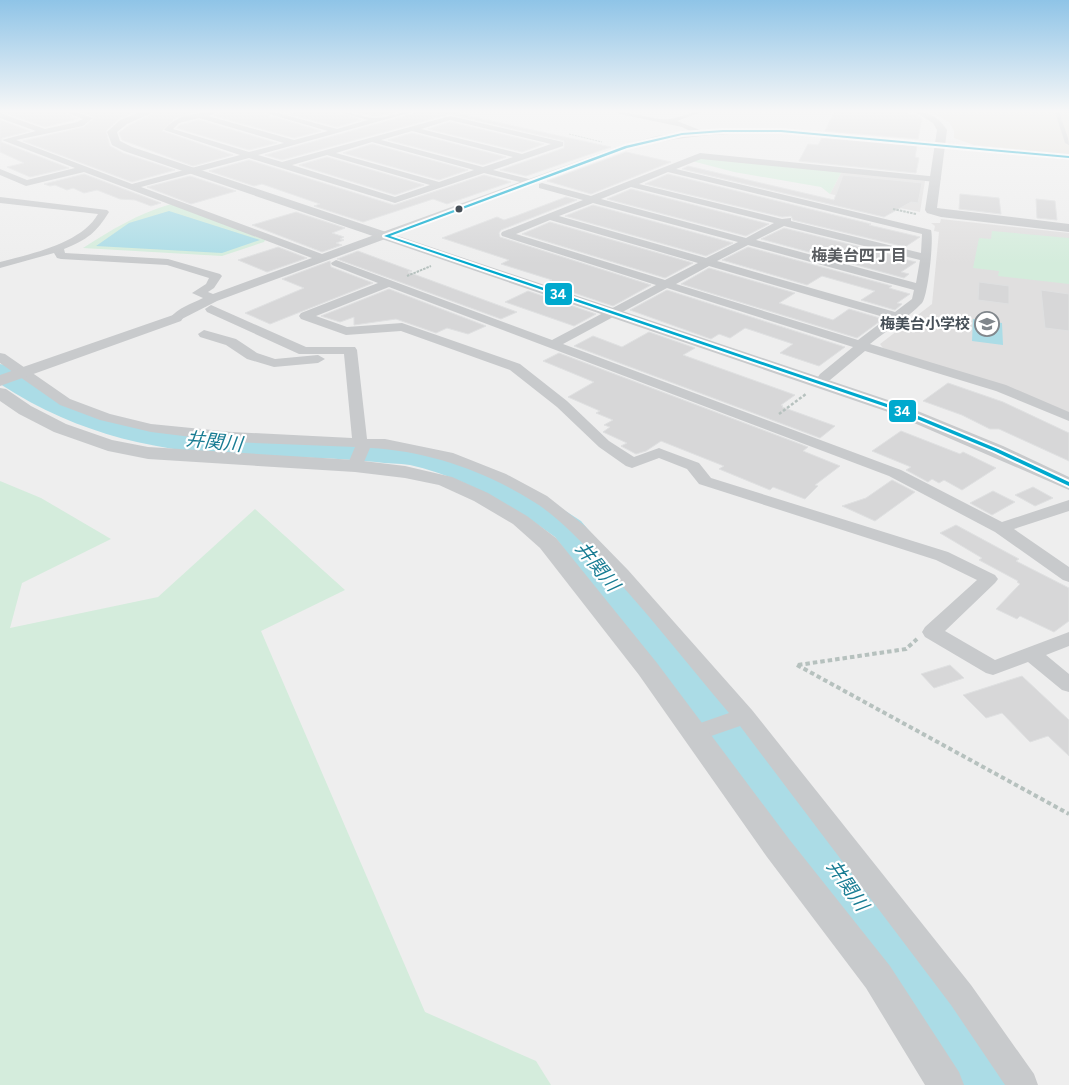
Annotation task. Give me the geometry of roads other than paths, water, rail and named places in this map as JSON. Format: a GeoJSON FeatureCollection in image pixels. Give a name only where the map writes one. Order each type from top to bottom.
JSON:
{"type":"FeatureCollection","features":[{"type":"Feature","properties":{"kind":"street"},"geometry":{"type":"LineString","coordinates":[[68,163],[324,259]]}},
{"type":"Feature","properties":{"kind":"street"},"geometry":{"type":"LineString","coordinates":[[170,163],[897,409],[996,450],[1069,484]]}},
{"type":"Feature","properties":{"kind":"street"},"geometry":{"type":"LineString","coordinates":[[130,187],[220,163]]}},
{"type":"Feature","properties":{"kind":"street"},"geometry":{"type":"LineString","coordinates":[[272,163],[395,200],[506,163]]}},
{"type":"Feature","properties":{"kind":"street"},"geometry":{"type":"LineString","coordinates":[[282,166],[294,163]]}},
{"type":"Feature","properties":{"kind":"street"},"geometry":{"type":"LineString","coordinates":[[363,163],[440,184]]}},
{"type":"Feature","properties":{"kind":"street"},"geometry":{"type":"LineString","coordinates":[[456,163],[529,182]]}},
{"type":"Feature","properties":{"kind":"street"},"geometry":{"type":"LineString","coordinates":[[212,304],[336,263],[391,238],[529,182],[585,163]]}},
{"type":"Feature","properties":{"kind":"street"},"geometry":{"type":"LineString","coordinates":[[0,381],[176,318],[324,259],[391,238],[605,163]]}},
{"type":"Feature","properties":{"kind":"street"},"geometry":{"type":"LineString","coordinates":[[684,163],[506,234],[1001,388],[1069,417]]}},
{"type":"Feature","properties":{"kind":"street"},"geometry":{"type":"LineString","coordinates":[[768,163],[936,179]]}},
{"type":"Feature","properties":{"kind":"street"},"geometry":{"type":"LineString","coordinates":[[938,163],[931,210],[941,213],[1069,228]]}},
{"type":"Feature","properties":{"kind":"street"},"geometry":{"type":"LineString","coordinates":[[2,174],[26,183],[84,169]]}},
{"type":"Feature","properties":{"kind":"street"},"geometry":{"type":"LineString","coordinates":[[666,170],[927,232],[926,258],[918,300],[860,345],[859,350],[825,377]]}},
{"type":"Feature","properties":{"kind":"street"},"geometry":{"type":"LineString","coordinates":[[630,184],[926,258]]}},
{"type":"Feature","properties":{"kind":"street"},"geometry":{"type":"LineString","coordinates":[[542,186],[921,288]]}},
{"type":"Feature","properties":{"kind":"street"},"geometry":{"type":"LineString","coordinates":[[0,200],[104,212],[97,225],[74,240],[25,260],[0,265]]}},
{"type":"Feature","properties":{"kind":"street"},"geometry":{"type":"LineString","coordinates":[[554,344],[817,205]]}},
{"type":"Feature","properties":{"kind":"street"},"geometry":{"type":"LineString","coordinates":[[550,217],[898,317]]}},
{"type":"Feature","properties":{"kind":"street"},"geometry":{"type":"LineString","coordinates":[[58,247],[61,256],[168,262],[216,276],[210,286],[198,293],[212,304],[294,348],[304,351],[350,350],[360,453]]}},
{"type":"Feature","properties":{"kind":"street"},"geometry":{"type":"LineString","coordinates":[[336,263],[766,423],[894,473],[1001,528],[1069,576]]}},
{"type":"Feature","properties":{"kind":"street"},"geometry":{"type":"LineString","coordinates":[[388,283],[305,316],[346,331],[402,328],[515,367],[562,404],[604,444],[632,463],[659,453],[693,466],[705,481],[942,556],[989,579],[932,632],[993,668],[1069,639]]}},
{"type":"Feature","properties":{"kind":"street"},"geometry":{"type":"LineString","coordinates":[[204,334],[231,342],[252,356],[274,363],[351,356]]}},
{"type":"Feature","properties":{"kind":"street"},"geometry":{"type":"LineString","coordinates":[[0,356],[65,402],[105,416],[151,428],[360,453],[405,472],[445,481],[481,497],[520,520],[548,543],[648,669],[723,724],[778,848],[878,977],[946,1085]]}},
{"type":"Feature","properties":{"kind":"street"},"geometry":{"type":"LineString","coordinates":[[0,393],[25,410],[60,428],[108,444],[157,453],[360,453],[385,444],[448,456],[500,477],[540,499],[579,530],[622,574],[723,724],[961,995],[1023,1085]]}},
{"type":"Feature","properties":{"kind":"street"},"geometry":{"type":"LineString","coordinates":[[1001,528],[1069,505]]}},
{"type":"Feature","properties":{"kind":"street"},"geometry":{"type":"LineString","coordinates":[[1031,654],[1069,685]]}},
{"type":"Feature","properties":{"kind":"water"},"geometry":{"type":"Polygon","coordinates":[[[169,211],[260,240],[222,253],[96,246],[129,223],[169,211]]]}},
{"type":"Feature","properties":{"kind":"water"},"geometry":{"type":"Polygon","coordinates":[[[973,319],[1002,323],[1003,345],[972,341],[973,319]]]}},
{"type":"Feature","properties":{"kind":"waterway","name":"井関川"},"geometry":{"type":"LineString","coordinates":[[0,372],[40,396],[82,416],[97,422],[145,434],[219,444],[332,449],[416,457],[477,477],[532,505],[568,529],[806,824],[901,958],[987,1085]]}},
{"type":"Feature","properties":{"kind":"place","name":"梅美台小学校"},"geometry":{"type":"Point","coordinates":[987,324]}},
{"type":"Feature","properties":{"kind":"district","name":"梅美台四丁目"},"geometry":{"type":"Point","coordinates":[859,255]}}]}
